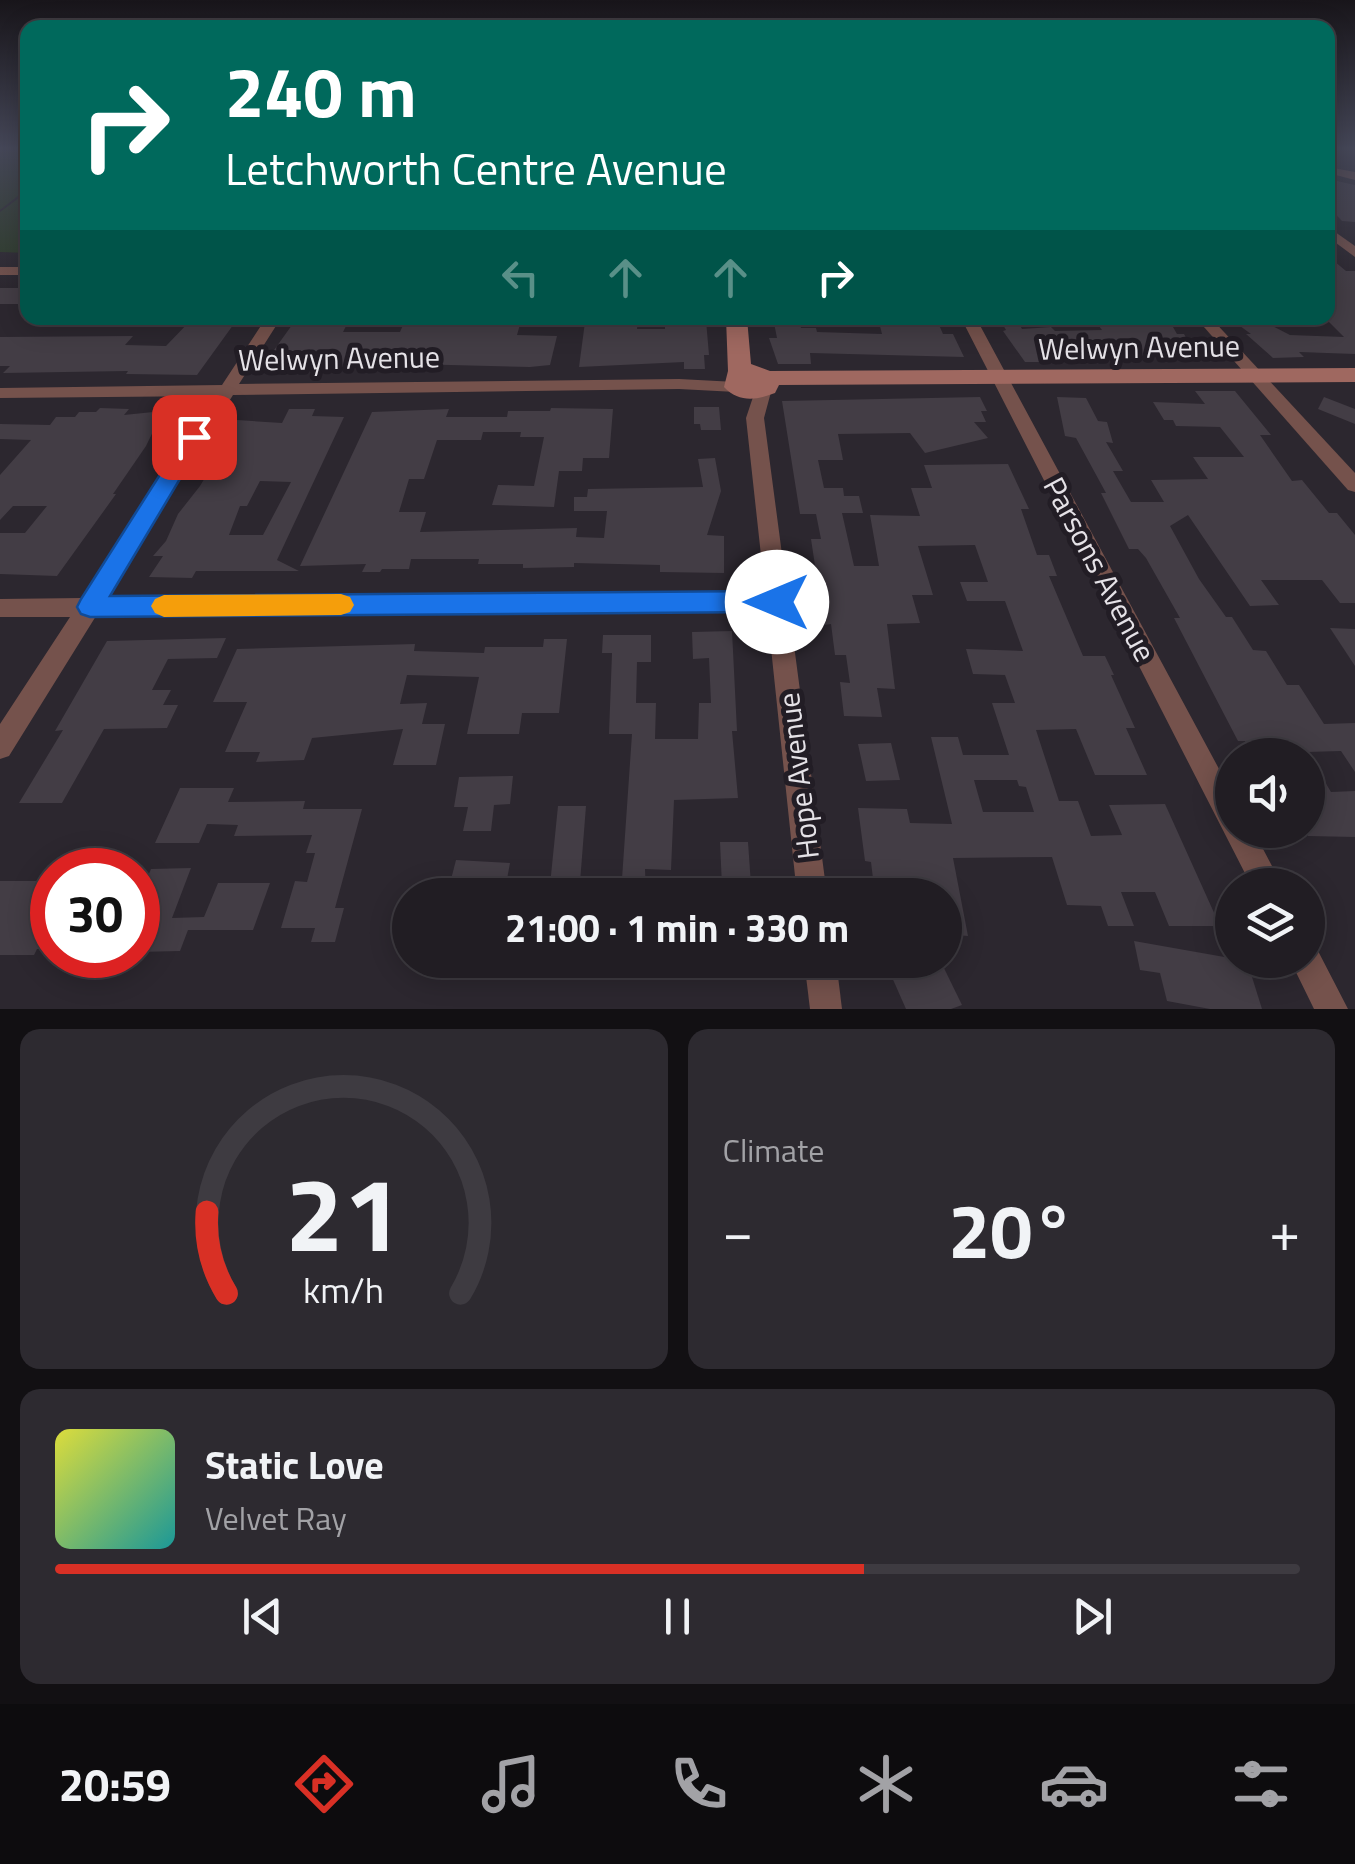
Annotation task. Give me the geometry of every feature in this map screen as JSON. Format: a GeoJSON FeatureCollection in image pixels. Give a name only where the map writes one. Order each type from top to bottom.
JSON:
{"type":"FeatureCollection","features":[{"type":"Feature","properties":{"kind":"street"},"geometry":{"type":"LineString","coordinates":[[1335,236],[1355,252]]}},
{"type":"Feature","properties":{"kind":"street"},"geometry":{"type":"LineString","coordinates":[[0,746],[268,325]]}},
{"type":"Feature","properties":{"kind":"street","name":"Hope Avenue"},"geometry":{"type":"LineString","coordinates":[[738,325],[755,418],[810,878]]}},
{"type":"Feature","properties":{"kind":"street","name":"Parsons Avenue"},"geometry":{"type":"LineString","coordinates":[[972,325],[1215,788]]}},
{"type":"Feature","properties":{"kind":"street"},"geometry":{"type":"LineString","coordinates":[[1210,325],[1355,485]]}},
{"type":"Feature","properties":{"kind":"street","name":"Welwyn Avenue"},"geometry":{"type":"LineString","coordinates":[[0,393],[679,384],[749,379],[1355,375]]}},
{"type":"Feature","properties":{"kind":"street"},"geometry":{"type":"LineString","coordinates":[[0,608],[777,602]]}},
{"type":"Feature","properties":{"kind":"street"},"geometry":{"type":"LineString","coordinates":[[822,978],[826,1009]]}},
{"type":"Feature","properties":{"kind":"street"},"geometry":{"type":"LineString","coordinates":[[1316,978],[1332,1009]]}},
{"type":"Feature","properties":{"kind":"green space"},"geometry":{"type":"Polygon","coordinates":[[[0,196],[18,196],[0,210],[0,196]]]}},
{"type":"Feature","properties":{"kind":"green space"},"geometry":{"type":"Polygon","coordinates":[[[20,197],[20,253],[0,252],[0,212],[20,197]]]}},
{"type":"Feature","properties":{"kind":"building"},"geometry":{"type":"Polygon","coordinates":[[[1335,196],[1355,196],[1355,222],[1342,221],[1335,214],[1335,196]]]}},
{"type":"Feature","properties":{"kind":"building"},"geometry":{"type":"Polygon","coordinates":[[[1335,262],[1346,271],[1355,271],[1355,354],[1299,352],[1304,357],[1273,358],[1239,325],[1271,325],[1290,335],[1344,337],[1332,325],[1335,262]]]}},
{"type":"Feature","properties":{"kind":"building"},"geometry":{"type":"Polygon","coordinates":[[[0,288],[20,288],[20,304],[0,304],[0,288]]]}},
{"type":"Feature","properties":{"kind":"building"},"geometry":{"type":"Polygon","coordinates":[[[186,325],[233,325],[197,375],[126,374],[128,371],[3,373],[10,366],[0,366],[0,337],[133,336],[125,345],[166,346],[186,325]]]}},
{"type":"Feature","properties":{"kind":"building"},"geometry":{"type":"Polygon","coordinates":[[[292,325],[346,325],[343,332],[400,332],[403,325],[520,325],[517,335],[557,336],[550,365],[410,364],[259,371],[292,325]]]}},
{"type":"Feature","properties":{"kind":"building"},"geometry":{"type":"Polygon","coordinates":[[[585,325],[665,329],[665,325],[706,325],[709,355],[704,355],[705,369],[684,369],[684,362],[579,367],[585,325]]]}},
{"type":"Feature","properties":{"kind":"building"},"geometry":{"type":"Polygon","coordinates":[[[774,325],[800,325],[816,328],[817,332],[882,334],[880,326],[939,325],[943,334],[953,334],[964,357],[810,353],[811,364],[778,364],[769,338],[777,338],[774,325]]]}},
{"type":"Feature","properties":{"kind":"building"},"geometry":{"type":"Polygon","coordinates":[[[1003,325],[1020,325],[1022,329],[1051,327],[1055,331],[1102,330],[1099,326],[1173,327],[1177,334],[1184,334],[1197,357],[1120,356],[1116,351],[1055,352],[1062,362],[1025,362],[1003,331],[1003,325]]]}},
{"type":"Feature","properties":{"kind":"building"},"geometry":{"type":"Polygon","coordinates":[[[1195,391],[1235,391],[1271,435],[1260,435],[1292,481],[1302,480],[1329,513],[1337,513],[1355,535],[1355,603],[1340,603],[1322,580],[1261,580],[1279,605],[1250,606],[1188,515],[1170,526],[1199,579],[1226,617],[1232,617],[1253,650],[1266,651],[1287,685],[1299,685],[1324,724],[1355,723],[1355,772],[1341,751],[1325,751],[1325,738],[1236,738],[1174,618],[1180,618],[1146,558],[1138,549],[1129,549],[1101,493],[1106,493],[1076,438],[1065,436],[1057,397],[1086,398],[1098,421],[1107,422],[1113,443],[1106,442],[1123,471],[1113,471],[1131,502],[1164,502],[1151,480],[1208,479],[1193,457],[1244,457],[1220,427],[1176,426],[1173,420],[1164,420],[1153,402],[1205,404],[1195,391]]]}},
{"type":"Feature","properties":{"kind":"building"},"geometry":{"type":"Polygon","coordinates":[[[980,397],[987,411],[981,411],[986,422],[974,422],[988,438],[925,453],[910,433],[838,434],[843,460],[818,460],[824,488],[843,488],[844,496],[859,496],[863,513],[842,513],[854,566],[879,566],[870,515],[920,516],[911,488],[932,488],[924,465],[1008,464],[1029,509],[1021,509],[1037,555],[1049,555],[1057,576],[1049,576],[1083,656],[1105,656],[1114,675],[1135,728],[1126,728],[1147,775],[1095,775],[1076,729],[1036,730],[1059,801],[1078,801],[1091,836],[1122,835],[1109,805],[1165,804],[1215,915],[1215,926],[1169,926],[1155,892],[1121,892],[1134,926],[1108,926],[1101,906],[1067,905],[1052,857],[953,858],[957,878],[873,878],[871,862],[865,861],[858,808],[907,809],[910,823],[952,824],[931,737],[958,737],[963,755],[1009,755],[992,703],[1015,703],[1005,675],[973,674],[966,649],[1023,651],[1005,601],[967,601],[960,582],[988,582],[975,545],[918,546],[933,595],[912,595],[920,623],[887,624],[895,689],[877,688],[882,717],[844,716],[840,682],[850,683],[846,655],[835,655],[831,624],[824,625],[811,539],[821,539],[816,514],[800,514],[782,401],[980,397]],[[974,780],[983,812],[1034,812],[1026,787],[1019,786],[1017,780],[974,780]]]}},
{"type":"Feature","properties":{"kind":"building"},"geometry":{"type":"Polygon","coordinates":[[[1324,397],[1355,409],[1355,424],[1318,409],[1324,397]]]}},
{"type":"Feature","properties":{"kind":"building"},"geometry":{"type":"Polygon","coordinates":[[[694,407],[719,407],[721,430],[701,430],[700,424],[694,424],[694,407]]]}},
{"type":"Feature","properties":{"kind":"building"},"geometry":{"type":"Polygon","coordinates":[[[100,408],[129,409],[124,415],[163,411],[116,494],[57,576],[0,574],[0,533],[25,533],[47,506],[13,506],[0,520],[0,475],[31,440],[0,439],[0,424],[50,425],[56,417],[75,417],[79,412],[96,412],[100,408]]]}},
{"type":"Feature","properties":{"kind":"building"},"geometry":{"type":"Polygon","coordinates":[[[289,409],[315,409],[312,416],[344,417],[277,560],[299,571],[196,571],[192,578],[149,577],[163,556],[153,556],[230,436],[224,435],[237,420],[282,423],[289,409]],[[260,481],[247,506],[240,506],[229,535],[263,535],[291,482],[260,481]]]}},
{"type":"Feature","properties":{"kind":"building"},"geometry":{"type":"Polygon","coordinates":[[[449,409],[446,417],[507,417],[508,411],[613,409],[609,458],[583,458],[582,471],[559,471],[554,507],[492,505],[498,485],[534,486],[544,437],[520,437],[521,432],[483,432],[481,440],[437,440],[424,479],[409,479],[399,512],[426,512],[420,532],[577,528],[576,537],[604,538],[607,511],[574,511],[574,497],[587,497],[588,489],[703,487],[698,459],[715,458],[721,491],[707,535],[724,536],[724,573],[660,572],[660,565],[574,563],[574,567],[523,568],[523,564],[478,564],[479,559],[411,559],[409,569],[380,572],[362,572],[366,564],[300,566],[372,412],[449,409]]]}},
{"type":"Feature","properties":{"kind":"building"},"geometry":{"type":"Polygon","coordinates":[[[1330,628],[1355,629],[1355,666],[1330,628]]]}},
{"type":"Feature","properties":{"kind":"building"},"geometry":{"type":"Polygon","coordinates":[[[732,631],[737,731],[732,731],[738,798],[674,800],[671,870],[645,869],[645,878],[622,878],[632,734],[609,734],[612,653],[602,653],[603,635],[651,635],[651,662],[637,662],[636,703],[656,703],[655,739],[698,739],[699,703],[711,703],[709,658],[693,659],[692,632],[732,631]]]}},
{"type":"Feature","properties":{"kind":"building"},"geometry":{"type":"Polygon","coordinates":[[[226,638],[217,658],[168,659],[152,690],[171,690],[163,705],[178,705],[167,728],[104,729],[62,803],[19,803],[63,730],[55,731],[107,641],[226,638]]]}},
{"type":"Feature","properties":{"kind":"building"},"geometry":{"type":"Polygon","coordinates":[[[544,639],[567,639],[559,713],[522,713],[519,734],[467,734],[479,677],[407,675],[400,704],[427,703],[422,724],[445,724],[436,765],[393,765],[403,729],[312,738],[304,760],[256,762],[260,752],[225,752],[247,702],[213,702],[237,649],[415,644],[414,651],[484,653],[485,647],[543,647],[544,639]]]}},
{"type":"Feature","properties":{"kind":"building"},"geometry":{"type":"Polygon","coordinates":[[[891,743],[900,780],[866,781],[858,744],[891,743]]]}},
{"type":"Feature","properties":{"kind":"building"},"geometry":{"type":"Polygon","coordinates":[[[513,776],[510,804],[494,805],[491,831],[463,831],[468,807],[454,807],[459,777],[513,776]]]}},
{"type":"Feature","properties":{"kind":"building"},"geometry":{"type":"Polygon","coordinates":[[[1325,782],[1331,792],[1355,791],[1355,837],[1325,836],[1325,782]]]}},
{"type":"Feature","properties":{"kind":"building"},"geometry":{"type":"Polygon","coordinates":[[[180,788],[234,788],[228,802],[305,801],[303,809],[362,809],[335,908],[344,908],[335,942],[311,942],[315,928],[281,928],[295,881],[307,882],[315,853],[306,853],[312,835],[234,836],[238,825],[207,824],[199,843],[155,843],[180,788]]]}},
{"type":"Feature","properties":{"kind":"building"},"geometry":{"type":"Polygon","coordinates":[[[558,806],[586,806],[580,878],[551,878],[558,806]]]}},
{"type":"Feature","properties":{"kind":"building"},"geometry":{"type":"Polygon","coordinates":[[[720,842],[748,842],[751,878],[722,878],[720,842]]]}},
{"type":"Feature","properties":{"kind":"building"},"geometry":{"type":"Polygon","coordinates":[[[456,860],[510,863],[507,878],[451,878],[456,860]]]}},
{"type":"Feature","properties":{"kind":"building"},"geometry":{"type":"Polygon","coordinates":[[[191,868],[172,918],[204,917],[218,883],[270,883],[253,930],[188,930],[180,951],[160,951],[160,869],[191,868]]]}},
{"type":"Feature","properties":{"kind":"building"},"geometry":{"type":"Polygon","coordinates":[[[0,881],[30,881],[30,955],[0,955],[0,881]]]}},
{"type":"Feature","properties":{"kind":"building"},"geometry":{"type":"Polygon","coordinates":[[[962,905],[968,936],[962,935],[962,905]]]}},
{"type":"Feature","properties":{"kind":"building"},"geometry":{"type":"Polygon","coordinates":[[[1134,941],[1215,955],[1215,978],[1252,978],[1262,1009],[1210,1009],[1167,1001],[1160,973],[1140,970],[1134,941]]]}},
{"type":"Feature","properties":{"kind":"building"},"geometry":{"type":"Polygon","coordinates":[[[892,978],[949,978],[962,1005],[951,1009],[906,1009],[892,978]]]}},
{"type":"Feature","properties":{"kind":"slow traffic"},"geometry":{"type":"LineString","coordinates":[[164,606],[341,605]]}},
{"type":"Feature","properties":{"kind":"route"},"geometry":{"type":"LineString","coordinates":[[194,437],[90,607],[777,602]]}}]}
